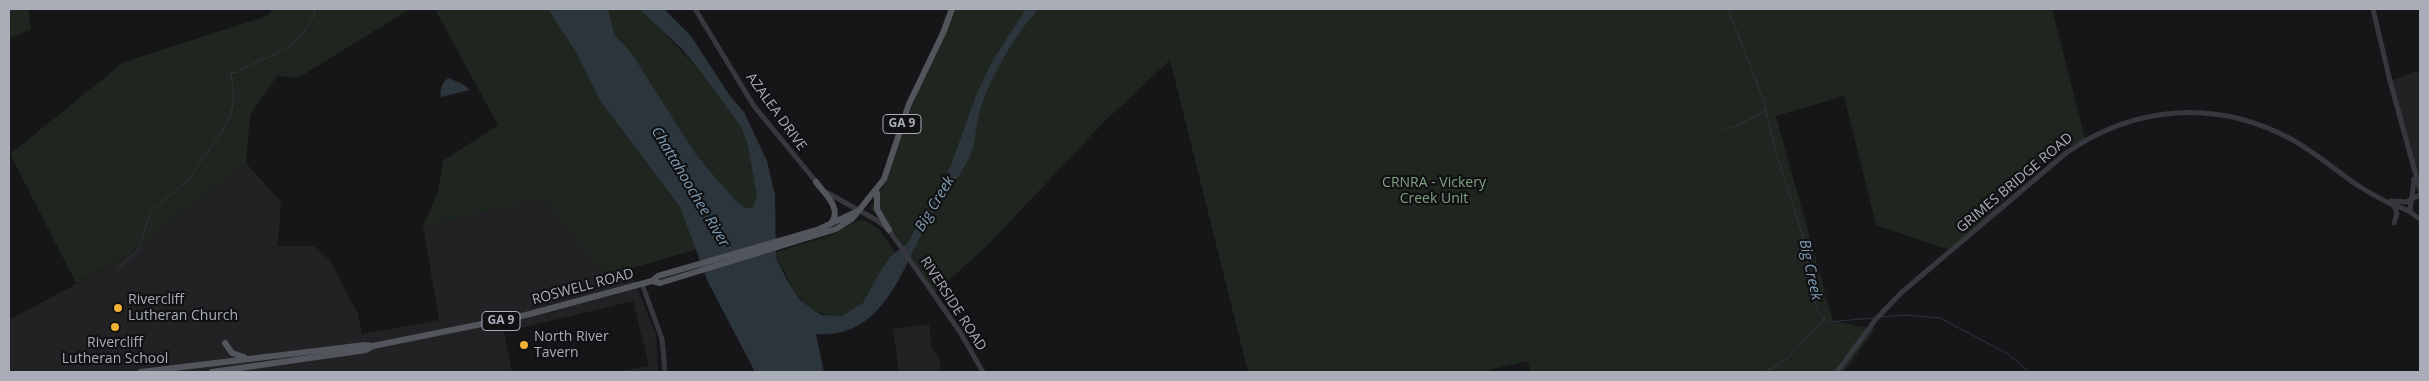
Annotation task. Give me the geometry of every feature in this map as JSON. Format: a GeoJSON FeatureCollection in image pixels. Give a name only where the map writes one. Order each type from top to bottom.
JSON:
{"type":"FeatureCollection","features":[{"type":"Feature","properties":{"kind":"main road","name":"GA 9"},"geometry":{"type":"LineString","coordinates":[[691,270],[815,237],[852,219],[880,187],[892,161],[911,99],[952,9]]}},
{"type":"Feature","properties":{"kind":"main road"},"geometry":{"type":"LineString","coordinates":[[816,182],[835,209],[835,217],[830,224]]}},
{"type":"Feature","properties":{"kind":"main road"},"geometry":{"type":"LineString","coordinates":[[880,187],[876,205],[889,230]]}},
{"type":"Feature","properties":{"kind":"main road","name":"GA 9"},"geometry":{"type":"LineString","coordinates":[[691,270],[817,230],[858,211]]}},
{"type":"Feature","properties":{"kind":"main road","name":"ROSWELL ROAD"},"geometry":{"type":"LineString","coordinates":[[212,372],[366,350],[373,346],[526,315],[652,281],[660,283],[691,270]]}},
{"type":"Feature","properties":{"kind":"main road"},"geometry":{"type":"LineString","coordinates":[[224,343],[232,353],[248,358]]}},
{"type":"Feature","properties":{"kind":"main road","name":"ROSWELL ROAD"},"geometry":{"type":"LineString","coordinates":[[141,372],[365,344],[373,346]]}},
{"type":"Feature","properties":{"kind":"street","name":"AZALEA DRIVE"},"geometry":{"type":"LineString","coordinates":[[695,9],[754,106],[816,182],[832,197],[858,211]]}},
{"type":"Feature","properties":{"kind":"street"},"geometry":{"type":"LineString","coordinates":[[2373,9],[2414,174],[2420,190]]}},
{"type":"Feature","properties":{"kind":"street","name":"GRIMES BRIDGE ROAD"},"geometry":{"type":"LineString","coordinates":[[1838,372],[1866,332],[1890,304],[2066,153],[2111,127],[2148,116],[2180,112],[2216,115],[2269,129],[2309,150],[2356,185],[2394,205],[2409,210],[2420,218]]}},
{"type":"Feature","properties":{"kind":"street"},"geometry":{"type":"LineString","coordinates":[[2409,210],[2414,174]]}},
{"type":"Feature","properties":{"kind":"street"},"geometry":{"type":"LineString","coordinates":[[2386,201],[2400,202],[2420,195]]}},
{"type":"Feature","properties":{"kind":"street"},"geometry":{"type":"LineString","coordinates":[[2394,205],[2397,214],[2394,223]]}},
{"type":"Feature","properties":{"kind":"street","name":"RIVERSIDE ROAD"},"geometry":{"type":"LineString","coordinates":[[858,211],[889,230],[960,332],[983,372]]}},
{"type":"Feature","properties":{"kind":"street"},"geometry":{"type":"LineString","coordinates":[[642,284],[662,339],[665,372]]}},
{"type":"Feature","properties":{"kind":"street"},"geometry":{"type":"LineString","coordinates":[[219,362],[221,372]]}},
{"type":"Feature","properties":{"kind":"street"},"geometry":{"type":"LineString","coordinates":[[212,372],[219,362]]}},
{"type":"Feature","properties":{"kind":"shaded area"},"geometry":{"type":"Polygon","coordinates":[[[2420,70],[2420,190],[2390,81],[2420,70]]]}},
{"type":"Feature","properties":{"kind":"shaded area"},"geometry":{"type":"Polygon","coordinates":[[[246,163],[281,202],[278,246],[313,246],[330,260],[358,314],[362,334],[439,320],[423,226],[547,197],[605,276],[630,269],[656,335],[658,372],[616,372],[649,366],[633,301],[504,332],[512,372],[9,372],[9,320],[119,261],[246,163]]]}},
{"type":"Feature","properties":{"kind":"shaded area"},"geometry":{"type":"Polygon","coordinates":[[[929,324],[932,348],[940,359],[940,372],[899,372],[893,329],[929,324]]]}},
{"type":"Feature","properties":{"kind":"green space"},"geometry":{"type":"Polygon","coordinates":[[[9,9],[28,9],[31,30],[9,38],[9,9]]]}},
{"type":"Feature","properties":{"kind":"green space"},"geometry":{"type":"Polygon","coordinates":[[[274,9],[410,9],[298,78],[277,76],[250,115],[246,163],[119,261],[76,283],[10,154],[124,62],[267,16],[274,9]]]}},
{"type":"Feature","properties":{"kind":"green space"},"geometry":{"type":"Polygon","coordinates":[[[435,9],[548,9],[577,54],[601,102],[680,207],[697,249],[606,276],[549,206],[547,198],[423,226],[438,192],[443,161],[498,125],[435,9]]]}},
{"type":"Feature","properties":{"kind":"green space"},"geometry":{"type":"Polygon","coordinates":[[[608,9],[639,9],[647,15],[701,72],[741,127],[747,142],[757,196],[752,208],[744,207],[737,202],[697,156],[634,57],[615,36],[608,9]]]}},
{"type":"Feature","properties":{"kind":"green space","name":"CRNRA - Vickery Creek Unit"},"geometry":{"type":"Polygon","coordinates":[[[948,9],[2052,9],[2086,142],[2057,149],[1952,251],[1876,225],[1844,96],[1776,116],[1833,321],[1875,329],[1844,372],[1531,372],[1527,361],[1481,372],[1248,372],[1170,60],[1104,122],[984,249],[935,292],[895,233],[870,208],[883,186],[948,9]]]}},
{"type":"Feature","properties":{"kind":"green space"},"geometry":{"type":"Polygon","coordinates":[[[864,220],[880,230],[895,253],[881,270],[864,302],[859,307],[840,316],[824,314],[813,310],[805,304],[793,288],[776,258],[776,252],[832,235],[857,221],[864,220]]]}},
{"type":"Feature","properties":{"kind":"water","name":"Chattahoochee River"},"geometry":{"type":"Polygon","coordinates":[[[548,9],[608,9],[615,36],[634,57],[697,156],[737,202],[744,207],[752,208],[757,196],[747,142],[741,127],[682,49],[639,9],[664,9],[691,36],[730,96],[744,112],[767,161],[775,195],[776,258],[786,278],[800,300],[815,311],[822,315],[842,316],[863,303],[882,268],[892,255],[907,244],[951,165],[977,93],[993,60],[1026,9],[1039,9],[1013,42],[997,71],[980,110],[972,151],[959,176],[931,215],[890,295],[876,312],[860,325],[840,333],[816,334],[824,372],[755,372],[708,282],[680,207],[601,102],[577,54],[548,9]]]}},
{"type":"Feature","properties":{"kind":"water"},"geometry":{"type":"Polygon","coordinates":[[[449,78],[470,90],[441,97],[442,86],[449,78]]]}},
{"type":"Feature","properties":{"kind":"waterway"},"geometry":{"type":"LineString","coordinates":[[118,269],[139,249],[150,212],[187,181],[221,133],[231,114],[234,99],[231,72],[236,73],[293,43],[306,29],[316,9]]}},
{"type":"Feature","properties":{"kind":"waterway","name":"Big Creek"},"geometry":{"type":"LineString","coordinates":[[1728,9],[1765,104],[1775,150],[1805,242],[1812,291],[1818,311],[1827,322],[1874,318]]}},
{"type":"Feature","properties":{"kind":"waterway"},"geometry":{"type":"LineString","coordinates":[[1722,130],[1737,126],[1766,110]]}},
{"type":"Feature","properties":{"kind":"waterway","name":"Big Creek"},"geometry":{"type":"LineString","coordinates":[[1881,317],[1905,315],[1940,318],[2008,354],[2029,372]]}},
{"type":"Feature","properties":{"kind":"waterway"},"geometry":{"type":"LineString","coordinates":[[1765,372],[1787,359],[1824,319]]}},
{"type":"Feature","properties":{"kind":"place","name":"Rivercliff Lutheran Church"},"geometry":{"type":"Point","coordinates":[118,308]}},
{"type":"Feature","properties":{"kind":"place","name":"Rivercliff Lutheran School"},"geometry":{"type":"Point","coordinates":[115,327]}},
{"type":"Feature","properties":{"kind":"place","name":"North River Tavern"},"geometry":{"type":"Point","coordinates":[524,345]}}]}
